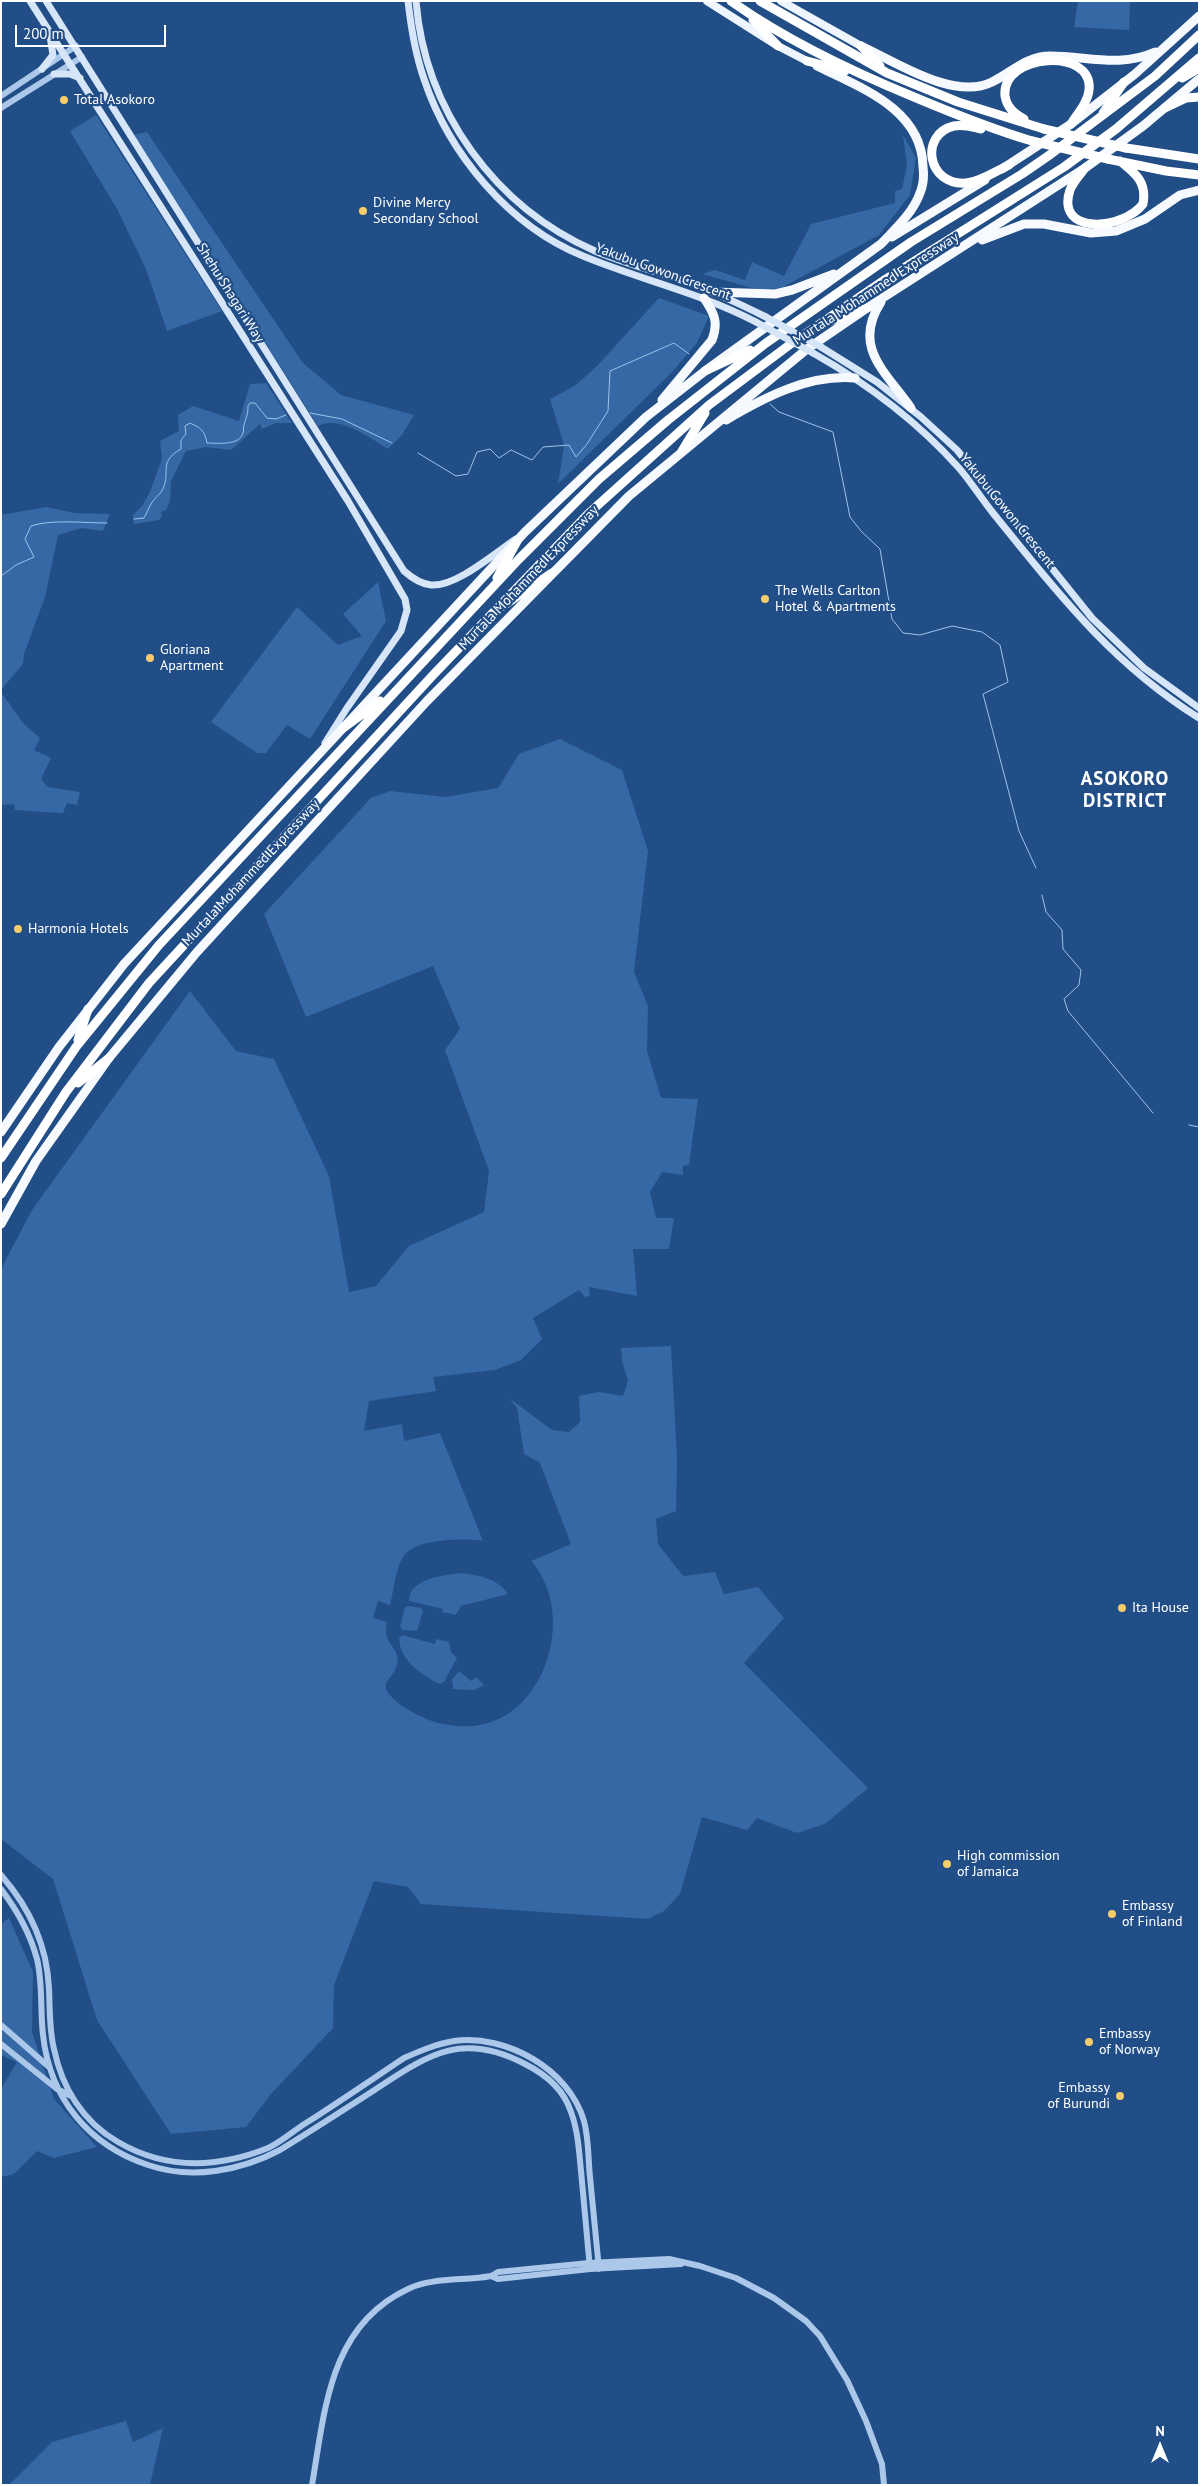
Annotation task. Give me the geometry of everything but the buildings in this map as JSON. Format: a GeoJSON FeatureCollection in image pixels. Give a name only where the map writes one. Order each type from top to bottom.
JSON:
{"type":"FeatureCollection","features":[{"type":"Feature","properties":{"kind":"highway"},"geometry":{"type":"LineString","coordinates":[[731,1],[742,9],[860,74],[1000,132]]}},
{"type":"Feature","properties":{"kind":"highway"},"geometry":{"type":"LineString","coordinates":[[760,1],[887,73],[958,102],[1042,129],[1126,148],[1199,159]]}},
{"type":"Feature","properties":{"kind":"highway"},"geometry":{"type":"LineString","coordinates":[[742,9],[778,46]]}},
{"type":"Feature","properties":{"kind":"highway"},"geometry":{"type":"LineString","coordinates":[[1,1132],[88,1008],[158,925],[525,532],[646,417],[705,371],[881,244],[1072,124],[1124,82],[1199,16]]}},
{"type":"Feature","properties":{"kind":"highway","name":"Murtala Mohammed Expressway"},"geometry":{"type":"LineString","coordinates":[[1,1158],[76,1047],[159,945],[544,533],[627,453],[766,343],[911,242],[1022,174],[1098,120],[1155,76],[1199,34]]}},
{"type":"Feature","properties":{"kind":"highway"},"geometry":{"type":"LineString","coordinates":[[861,46],[887,73]]}},
{"type":"Feature","properties":{"kind":"highway"},"geometry":{"type":"LineString","coordinates":[[861,46],[932,80],[945,84],[972,87],[993,82],[1024,62],[1036,57],[1050,56],[1128,61],[1162,49]]}},
{"type":"Feature","properties":{"kind":"highway","name":"Murtala Mohammed Expressway"},"geometry":{"type":"LineString","coordinates":[[1,1194],[66,1092],[149,983],[489,616],[588,514],[709,405],[860,297],[1064,167],[1116,129],[1169,86],[1199,58]]}},
{"type":"Feature","properties":{"kind":"highway"},"geometry":{"type":"LineString","coordinates":[[807,61],[860,74]]}},
{"type":"Feature","properties":{"kind":"highway"},"geometry":{"type":"LineString","coordinates":[[807,61],[883,100],[912,125],[918,138],[923,154],[921,193],[905,218],[881,244]]}},
{"type":"Feature","properties":{"kind":"highway"},"geometry":{"type":"LineString","coordinates":[[1042,129],[1013,112],[1006,100],[1005,92],[1011,76],[1039,62],[1060,61],[1076,65],[1087,77],[1089,90],[1086,102],[1072,124]]}},
{"type":"Feature","properties":{"kind":"highway"},"geometry":{"type":"LineString","coordinates":[[1169,86],[1199,68]]}},
{"type":"Feature","properties":{"kind":"highway","name":"Murtala Mohammed Expressway"},"geometry":{"type":"LineString","coordinates":[[1,1224],[36,1161],[109,1058],[197,952],[428,701],[629,496],[781,369],[867,308],[1086,168],[1165,108],[1199,79]]}},
{"type":"Feature","properties":{"kind":"highway"},"geometry":{"type":"LineString","coordinates":[[1098,120],[1124,82]]}},
{"type":"Feature","properties":{"kind":"highway"},"geometry":{"type":"LineString","coordinates":[[1165,108],[1186,98],[1199,97]]}},
{"type":"Feature","properties":{"kind":"highway"},"geometry":{"type":"LineString","coordinates":[[1009,165],[972,182],[958,183],[948,181],[933,166],[933,145],[938,136],[946,129],[964,125],[1108,159],[1166,171],[1199,174]]}},
{"type":"Feature","properties":{"kind":"highway"},"geometry":{"type":"LineString","coordinates":[[1170,155],[1199,154]]}},
{"type":"Feature","properties":{"kind":"highway"},"geometry":{"type":"LineString","coordinates":[[1086,168],[1070,190],[1068,197],[1071,211],[1084,223],[1106,224],[1128,218],[1143,204],[1145,190],[1142,182],[1134,172],[1120,161]]}},
{"type":"Feature","properties":{"kind":"highway"},"geometry":{"type":"LineString","coordinates":[[963,248],[1024,224],[1044,224],[1090,233],[1116,231],[1144,219],[1180,195],[1199,190]]}},
{"type":"Feature","properties":{"kind":"highway"},"geometry":{"type":"LineString","coordinates":[[713,292],[775,294],[792,290],[846,269]]}},
{"type":"Feature","properties":{"kind":"highway"},"geometry":{"type":"LineString","coordinates":[[646,417],[712,340],[716,330],[716,318],[704,298]]}},
{"type":"Feature","properties":{"kind":"highway"},"geometry":{"type":"LineString","coordinates":[[882,299],[872,315],[868,329],[870,344],[875,357],[911,408]]}},
{"type":"Feature","properties":{"kind":"highway"},"geometry":{"type":"LineString","coordinates":[[816,327],[867,308]]}},
{"type":"Feature","properties":{"kind":"highway"},"geometry":{"type":"LineString","coordinates":[[705,371],[766,343]]}},
{"type":"Feature","properties":{"kind":"highway"},"geometry":{"type":"LineString","coordinates":[[704,432],[746,408],[805,383],[835,376],[855,378]]}},
{"type":"Feature","properties":{"kind":"highway"},"geometry":{"type":"LineString","coordinates":[[682,451],[709,405]]}},
{"type":"Feature","properties":{"kind":"highway"},"geometry":{"type":"LineString","coordinates":[[490,590],[517,541]]}},
{"type":"Feature","properties":{"kind":"highway"},"geometry":{"type":"LineString","coordinates":[[489,616],[552,573]]}},
{"type":"Feature","properties":{"kind":"highway"},"geometry":{"type":"LineString","coordinates":[[343,728],[397,690]]}},
{"type":"Feature","properties":{"kind":"highway"},"geometry":{"type":"LineString","coordinates":[[76,1047],[88,1008]]}},
{"type":"Feature","properties":{"kind":"highway"},"geometry":{"type":"LineString","coordinates":[[66,1092],[109,1058]]}},
{"type":"Feature","properties":{"kind":"main road","name":"Shehu Shagari Way"},"geometry":{"type":"LineString","coordinates":[[30,1],[348,500],[406,599],[407,610],[401,631],[346,708],[320,752]]}},
{"type":"Feature","properties":{"kind":"main road","name":"Shehu Shagari Way"},"geometry":{"type":"LineString","coordinates":[[46,1],[404,571],[425,584],[434,586],[456,579],[525,532]]}},
{"type":"Feature","properties":{"kind":"main road","name":"Yakubu Gowon Crescent"},"geometry":{"type":"LineString","coordinates":[[408,1],[417,56],[436,110],[472,169],[502,201],[544,235],[582,256],[704,298],[756,322],[813,353],[876,392],[918,427],[958,466],[1036,568],[1096,636],[1141,677],[1199,718]]}},
{"type":"Feature","properties":{"kind":"main road","name":"Yakubu Gowon Crescent"},"geometry":{"type":"LineString","coordinates":[[416,1],[425,56],[443,104],[474,156],[514,200],[550,227],[597,252],[713,292],[766,317],[821,347],[877,382],[911,408],[957,450],[1052,571],[1097,624],[1144,668],[1199,708]]}},
{"type":"Feature","properties":{"kind":"main road"},"geometry":{"type":"LineString","coordinates":[[707,1],[778,46],[807,61]]}},
{"type":"Feature","properties":{"kind":"main road"},"geometry":{"type":"LineString","coordinates":[[781,1],[861,46]]}},
{"type":"Feature","properties":{"kind":"main road"},"geometry":{"type":"LineString","coordinates":[[42,69],[50,60],[53,51],[48,29]]}},
{"type":"Feature","properties":{"kind":"main road"},"geometry":{"type":"LineString","coordinates":[[54,74],[70,74],[80,78]]}},
{"type":"Feature","properties":{"kind":"street"},"geometry":{"type":"LineString","coordinates":[[1,96],[76,46]]}},
{"type":"Feature","properties":{"kind":"street"},"geometry":{"type":"LineString","coordinates":[[1,108],[82,56]]}},
{"type":"Feature","properties":{"kind":"street"},"geometry":{"type":"LineString","coordinates":[[1,1875],[32,1921],[44,1956],[49,1988],[50,2031],[60,2074],[71,2096],[86,2118],[100,2130],[138,2152],[171,2163],[194,2164],[220,2161],[269,2147],[404,2058],[420,2051],[440,2044],[462,2041],[486,2042],[508,2047],[537,2062],[551,2072],[563,2083],[579,2107],[586,2136],[599,2266]]}},
{"type":"Feature","properties":{"kind":"street"},"geometry":{"type":"LineString","coordinates":[[1,1889],[24,1925],[37,1960],[41,1988],[44,2043],[57,2089],[73,2114],[85,2127],[117,2153],[165,2170],[210,2172],[261,2159],[408,2067],[442,2052],[476,2048],[510,2056],[550,2080],[563,2096],[571,2111],[578,2137],[590,2266]]}},
{"type":"Feature","properties":{"kind":"street"},"geometry":{"type":"LineString","coordinates":[[1,2026],[50,2068],[60,2074]]}},
{"type":"Feature","properties":{"kind":"street"},"geometry":{"type":"LineString","coordinates":[[1,2044],[57,2089],[71,2096]]}},
{"type":"Feature","properties":{"kind":"street"},"geometry":{"type":"LineString","coordinates":[[312,2485],[328,2390],[345,2348],[357,2328],[378,2309],[408,2289],[427,2283],[491,2276],[498,2272],[590,2266],[684,2264],[700,2266],[736,2278],[774,2298],[806,2321],[820,2336],[847,2380],[866,2422],[882,2464],[884,2485]]}},
{"type":"Feature","properties":{"kind":"shaded area"},"geometry":{"type":"Polygon","coordinates":[[[1078,1],[1130,1],[1129,30],[1074,27],[1078,1]]]}},
{"type":"Feature","properties":{"kind":"shaded area"},"geometry":{"type":"Polygon","coordinates":[[[96,115],[222,311],[167,331],[146,269],[117,209],[70,131],[96,115]]]}},
{"type":"Feature","properties":{"kind":"shaded area"},"geometry":{"type":"Polygon","coordinates":[[[147,132],[303,363],[341,395],[414,415],[402,435],[388,449],[354,429],[336,423],[318,426],[133,135],[147,132]]]}},
{"type":"Feature","properties":{"kind":"shaded area"},"geometry":{"type":"Polygon","coordinates":[[[903,135],[916,158],[910,195],[879,235],[783,287],[763,291],[702,274],[715,270],[745,280],[752,262],[784,276],[811,224],[895,203],[895,191],[902,189],[907,165],[903,135]]]}},
{"type":"Feature","properties":{"kind":"shaded area"},"geometry":{"type":"Polygon","coordinates":[[[659,298],[709,316],[697,343],[673,371],[558,484],[564,445],[550,399],[576,385],[598,365],[659,298]]]}},
{"type":"Feature","properties":{"kind":"shaded area"},"geometry":{"type":"Polygon","coordinates":[[[266,383],[292,423],[276,423],[262,429],[260,424],[231,450],[206,447],[186,451],[171,481],[170,501],[166,510],[161,512],[162,516],[159,520],[134,524],[133,515],[142,506],[149,494],[162,459],[160,441],[179,431],[178,415],[193,406],[239,421],[250,384],[266,383]]]}},
{"type":"Feature","properties":{"kind":"shaded area"},"geometry":{"type":"Polygon","coordinates":[[[46,507],[75,513],[110,514],[103,531],[82,528],[58,535],[45,597],[24,654],[23,664],[1,690],[1,515],[46,507]]]}},
{"type":"Feature","properties":{"kind":"shaded area"},"geometry":{"type":"Polygon","coordinates":[[[378,582],[386,621],[310,739],[287,725],[266,753],[257,753],[211,722],[297,607],[338,645],[362,636],[343,614],[378,582]]]}},
{"type":"Feature","properties":{"kind":"shaded area"},"geometry":{"type":"Polygon","coordinates":[[[1,692],[23,723],[40,738],[34,750],[51,758],[41,779],[48,787],[80,792],[77,805],[67,803],[63,813],[60,813],[15,810],[14,804],[1,805],[1,692]]]}},
{"type":"Feature","properties":{"kind":"shaded area"},"geometry":{"type":"Polygon","coordinates":[[[560,739],[622,770],[648,851],[634,972],[648,1006],[647,1051],[661,1098],[698,1099],[689,1165],[683,1166],[683,1175],[662,1172],[650,1192],[656,1218],[674,1218],[669,1249],[633,1249],[637,1296],[589,1287],[590,1296],[585,1297],[579,1290],[533,1318],[542,1339],[521,1360],[495,1370],[433,1377],[436,1391],[369,1401],[364,1431],[402,1424],[404,1441],[440,1433],[483,1541],[451,1540],[427,1543],[408,1552],[402,1559],[396,1575],[390,1605],[378,1601],[373,1618],[387,1622],[386,1631],[388,1638],[397,1656],[398,1663],[386,1683],[386,1690],[398,1703],[422,1717],[431,1721],[459,1726],[488,1723],[512,1711],[531,1692],[544,1667],[552,1640],[552,1611],[546,1584],[531,1561],[571,1544],[540,1463],[524,1454],[517,1408],[509,1398],[552,1430],[569,1432],[580,1422],[579,1396],[599,1392],[623,1396],[628,1381],[622,1361],[621,1348],[671,1346],[677,1458],[676,1511],[656,1519],[658,1544],[683,1576],[715,1572],[724,1594],[758,1587],[784,1618],[744,1663],[868,1788],[825,1824],[797,1833],[757,1818],[747,1830],[702,1817],[680,1894],[664,1911],[648,1919],[421,1904],[408,1887],[374,1881],[334,1985],[333,2028],[271,2094],[246,2127],[171,2134],[97,2020],[53,1879],[1,1839],[1,1269],[32,1210],[190,991],[236,1051],[274,1059],[329,1176],[349,1292],[376,1286],[409,1246],[484,1212],[489,1171],[445,1050],[460,1029],[433,966],[306,1017],[264,914],[371,798],[390,791],[446,797],[498,788],[519,754],[560,739]]]}},
{"type":"Feature","properties":{"kind":"shaded area"},"geometry":{"type":"Polygon","coordinates":[[[460,1573],[480,1576],[493,1581],[499,1584],[508,1594],[461,1606],[456,1615],[442,1612],[443,1609],[409,1601],[410,1594],[420,1583],[437,1577],[460,1573]]]}},
{"type":"Feature","properties":{"kind":"shaded area"},"geometry":{"type":"Polygon","coordinates":[[[405,1607],[421,1608],[423,1611],[417,1631],[402,1630],[400,1626],[405,1607]]]}},
{"type":"Feature","properties":{"kind":"shaded area"},"geometry":{"type":"Polygon","coordinates":[[[402,1635],[435,1644],[436,1639],[449,1642],[451,1652],[457,1658],[444,1682],[440,1684],[419,1672],[407,1660],[400,1646],[399,1638],[402,1635]]]}},
{"type":"Feature","properties":{"kind":"shaded area"},"geometry":{"type":"Polygon","coordinates":[[[459,1671],[471,1681],[476,1677],[484,1685],[474,1690],[453,1689],[452,1680],[459,1671]]]}},
{"type":"Feature","properties":{"kind":"shaded area"},"geometry":{"type":"Polygon","coordinates":[[[9,1918],[33,1972],[32,2032],[54,2099],[97,2147],[54,2158],[37,2151],[14,2174],[1,2177],[1,2089],[17,2062],[1,2055],[1,1924],[9,1918]]]}},
{"type":"Feature","properties":{"kind":"shaded area"},"geometry":{"type":"Polygon","coordinates":[[[126,2421],[133,2442],[163,2428],[150,2485],[9,2485],[52,2442],[126,2421]]]}},
{"type":"Feature","properties":{"kind":"waterway"},"geometry":{"type":"LineString","coordinates":[[418,453],[456,476],[468,474],[477,452],[490,449],[499,458],[511,450],[532,460],[543,447],[569,445],[576,457],[587,444],[608,411],[610,371],[674,343],[689,354]]}},
{"type":"Feature","properties":{"kind":"waterway"},"geometry":{"type":"LineString","coordinates":[[134,519],[144,518],[152,503],[161,492],[166,480],[169,459],[181,449],[181,440],[186,434],[185,426],[190,423],[200,428],[204,433],[207,443],[228,443],[241,437],[250,403],[255,403],[267,418],[276,419],[286,415]]}},
{"type":"Feature","properties":{"kind":"waterway"},"geometry":{"type":"LineString","coordinates":[[770,404],[779,412],[833,432],[850,517],[861,531],[880,549],[892,619],[903,633],[920,635],[952,626],[982,632],[1000,645],[1008,682],[983,694],[1019,831],[1036,868]]}},
{"type":"Feature","properties":{"kind":"waterway"},"geometry":{"type":"LineString","coordinates":[[310,413],[342,419],[392,443]]}},
{"type":"Feature","properties":{"kind":"waterway"},"geometry":{"type":"LineString","coordinates":[[1,576],[16,565],[34,557],[25,539],[31,526],[58,522],[107,523]]}},
{"type":"Feature","properties":{"kind":"waterway"},"geometry":{"type":"LineString","coordinates":[[1042,895],[1046,912],[1062,930],[1063,949],[1081,970],[1079,985],[1064,999],[1068,1011],[1153,1113]]}},
{"type":"Feature","properties":{"kind":"waterway"},"geometry":{"type":"LineString","coordinates":[[1189,1125],[1199,1127]]}},
{"type":"Feature","properties":{"kind":"place","name":"Total Asokoro"},"geometry":{"type":"Point","coordinates":[64,100]}},
{"type":"Feature","properties":{"kind":"place","name":"Divine Mercy Secondary School"},"geometry":{"type":"Point","coordinates":[363,211]}},
{"type":"Feature","properties":{"kind":"place","name":"The Wells Carlton Hotel & Apartments"},"geometry":{"type":"Point","coordinates":[765,599]}},
{"type":"Feature","properties":{"kind":"place","name":"Gloriana Apartment"},"geometry":{"type":"Point","coordinates":[150,658]}},
{"type":"Feature","properties":{"kind":"place","name":"Harmonia Hotels"},"geometry":{"type":"Point","coordinates":[18,929]}},
{"type":"Feature","properties":{"kind":"place","name":"Ita House"},"geometry":{"type":"Point","coordinates":[1122,1608]}},
{"type":"Feature","properties":{"kind":"place","name":"High commission of Jamaica"},"geometry":{"type":"Point","coordinates":[947,1864]}},
{"type":"Feature","properties":{"kind":"place","name":"Embassy of Finland"},"geometry":{"type":"Point","coordinates":[1112,1914]}},
{"type":"Feature","properties":{"kind":"place","name":"Embassy of Norway"},"geometry":{"type":"Point","coordinates":[1089,2042]}},
{"type":"Feature","properties":{"kind":"place","name":"Embassy of Burundi"},"geometry":{"type":"Point","coordinates":[1120,2096]}},
{"type":"Feature","properties":{"kind":"district","name":"ASOKORO DISTRICT"},"geometry":{"type":"Point","coordinates":[1125,791]}}]}
